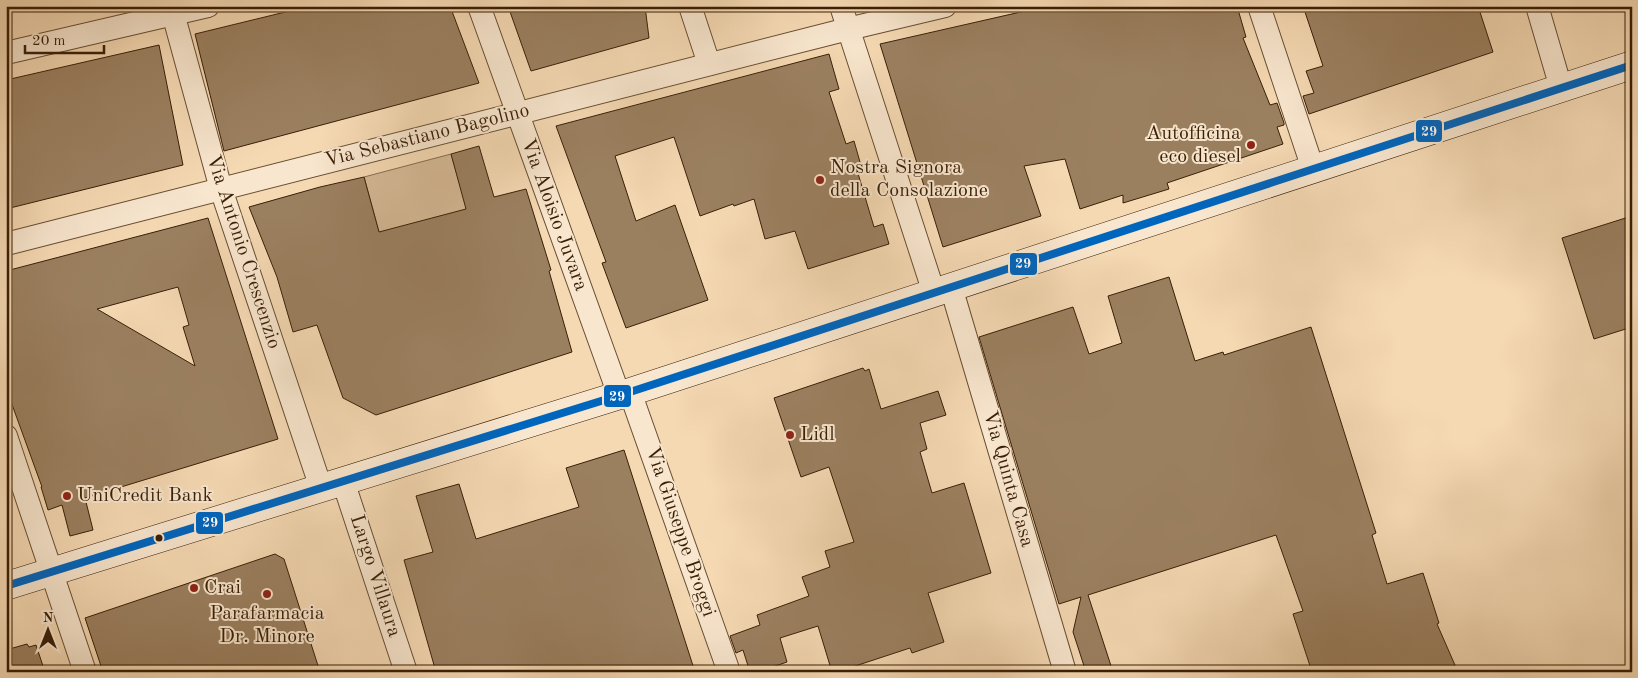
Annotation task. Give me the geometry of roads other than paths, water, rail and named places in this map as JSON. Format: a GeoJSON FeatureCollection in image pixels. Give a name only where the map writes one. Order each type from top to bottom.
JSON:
{"type":"FeatureCollection","features":[{"type":"Feature","properties":{"kind":"main road"},"geometry":{"type":"LineString","coordinates":[[6,586],[625,394],[1632,64]]}},
{"type":"Feature","properties":{"kind":"street"},"geometry":{"type":"LineString","coordinates":[[6,53],[172,10],[208,6]]}},
{"type":"Feature","properties":{"kind":"street","name":"Via Aloisio Juvara"},"geometry":{"type":"LineString","coordinates":[[479,6],[625,394]]}},
{"type":"Feature","properties":{"kind":"street"},"geometry":{"type":"LineString","coordinates":[[690,6],[709,64]]}},
{"type":"Feature","properties":{"kind":"street","name":"Via Quinta Casa"},"geometry":{"type":"LineString","coordinates":[[841,6],[942,290],[1065,672]]}},
{"type":"Feature","properties":{"kind":"street","name":"Via Sebastiano Bagolino"},"geometry":{"type":"LineString","coordinates":[[6,244],[709,64],[944,6]]}},
{"type":"Feature","properties":{"kind":"street"},"geometry":{"type":"LineString","coordinates":[[1259,6],[1313,169]]}},
{"type":"Feature","properties":{"kind":"street"},"geometry":{"type":"LineString","coordinates":[[1537,6],[1560,88]]}},
{"type":"Feature","properties":{"kind":"street","name":"Via Antonio Crescenzio"},"geometry":{"type":"LineString","coordinates":[[172,10],[221,189],[332,484]]}},
{"type":"Feature","properties":{"kind":"street","name":"Via Giuseppe Broggi"},"geometry":{"type":"LineString","coordinates":[[625,394],[729,672]]}},
{"type":"Feature","properties":{"kind":"street"},"geometry":{"type":"LineString","coordinates":[[6,436],[85,672]]}},
{"type":"Feature","properties":{"kind":"street","name":"Largo Villaura"},"geometry":{"type":"LineString","coordinates":[[332,484],[406,672]]}},
{"type":"Feature","properties":{"kind":"place","name":"Autofficina eco diesel"},"geometry":{"type":"Point","coordinates":[1251,145]}},
{"type":"Feature","properties":{"kind":"place","name":"Nostra Signora della Consolazione"},"geometry":{"type":"Point","coordinates":[820,180]}},
{"type":"Feature","properties":{"kind":"place","name":"Lidl"},"geometry":{"type":"Point","coordinates":[790,435]}},
{"type":"Feature","properties":{"kind":"place","name":"UniCredit Bank"},"geometry":{"type":"Point","coordinates":[67,496]}},
{"type":"Feature","properties":{"kind":"place","name":"Crai"},"geometry":{"type":"Point","coordinates":[194,588]}},
{"type":"Feature","properties":{"kind":"place","name":"Parafarmacia Dr. Minore"},"geometry":{"type":"Point","coordinates":[267,594]}}]}
